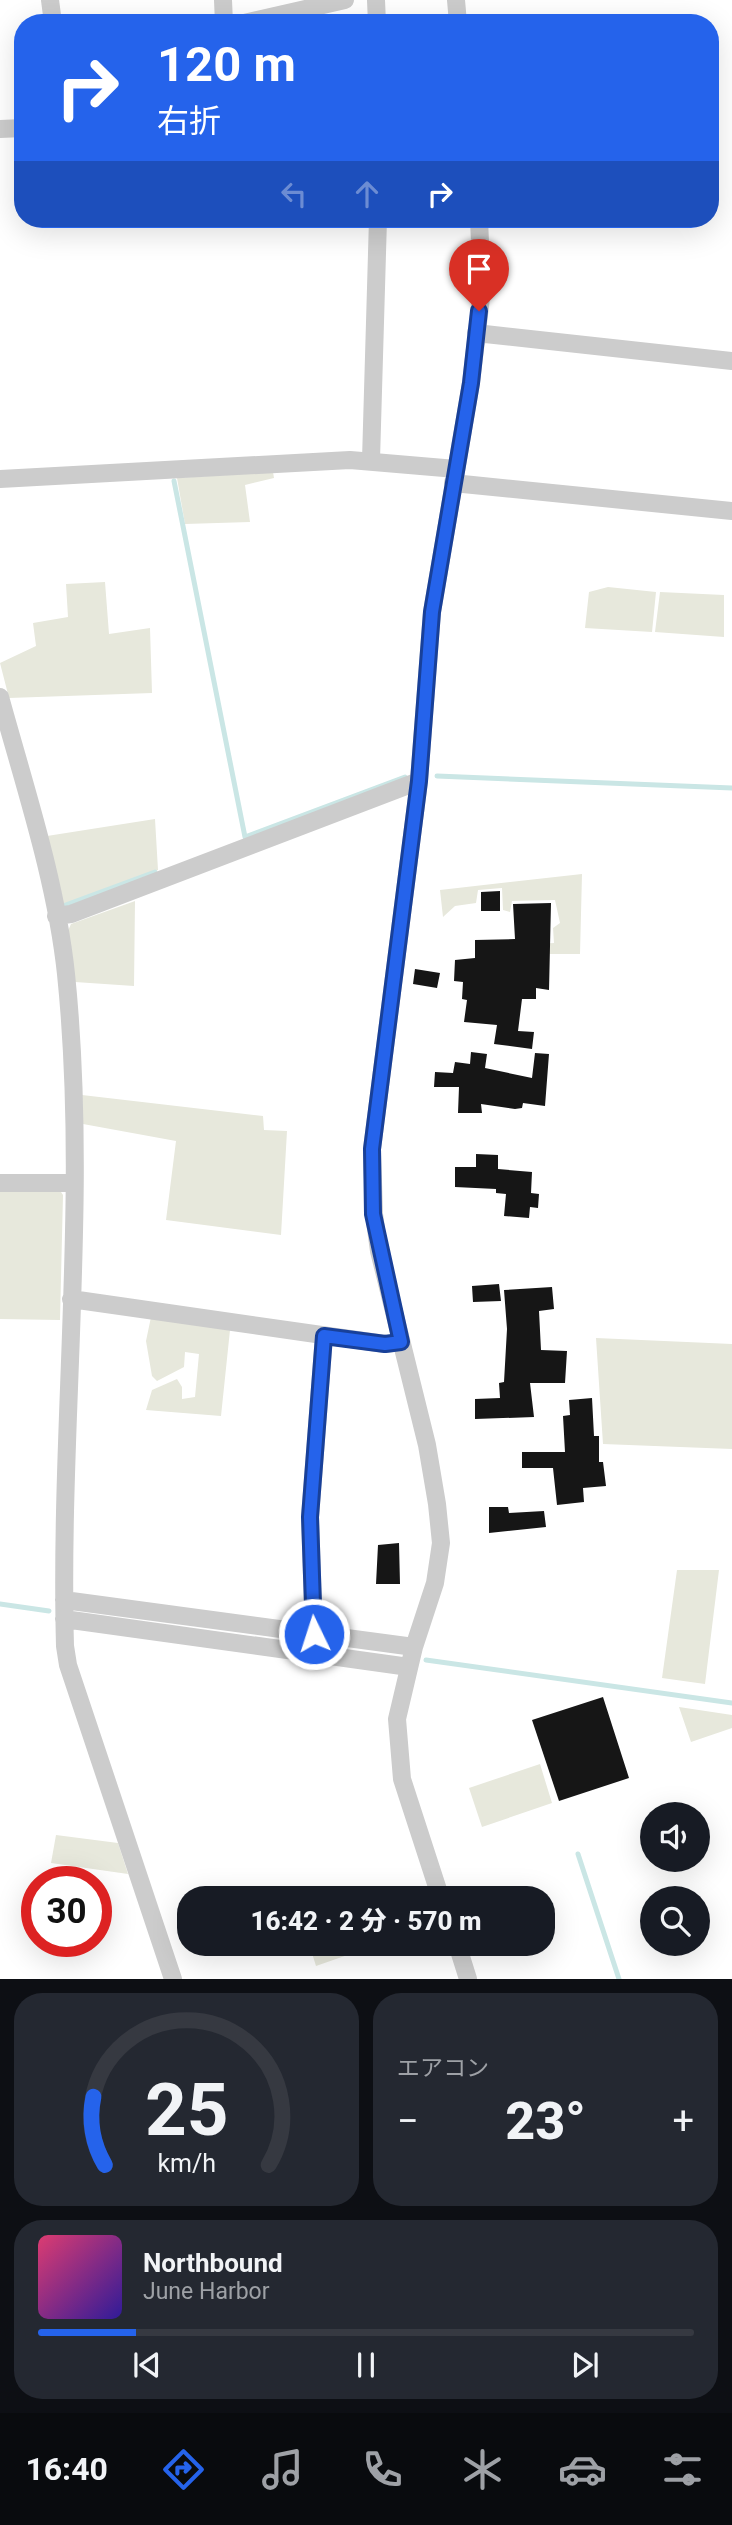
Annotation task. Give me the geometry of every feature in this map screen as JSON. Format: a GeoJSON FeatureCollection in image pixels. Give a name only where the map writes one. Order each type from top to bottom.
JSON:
{"type":"FeatureCollection","features":[{"type":"Feature","properties":{"kind":"street"},"geometry":{"type":"LineString","coordinates":[[284,14],[345,0]]}},
{"type":"Feature","properties":{"kind":"street"},"geometry":{"type":"LineString","coordinates":[[371,460],[378,228]]}},
{"type":"Feature","properties":{"kind":"street"},"geometry":{"type":"LineString","coordinates":[[438,1886],[402,1779],[397,1719],[414,1647],[435,1583],[441,1543],[427,1446],[373,1214],[372,1149],[419,781],[432,612],[471,383],[482,289],[479,228]]}},
{"type":"Feature","properties":{"kind":"street"},"geometry":{"type":"LineString","coordinates":[[476,334],[732,361]]}},
{"type":"Feature","properties":{"kind":"street"},"geometry":{"type":"LineString","coordinates":[[0,479],[371,460],[454,476],[732,511]]}},
{"type":"Feature","properties":{"kind":"street"},"geometry":{"type":"LineString","coordinates":[[0,697],[56,916],[67,998],[74,1183],[64,1600],[68,1665],[173,1979]]}},
{"type":"Feature","properties":{"kind":"street"},"geometry":{"type":"LineString","coordinates":[[56,916],[71,914],[419,781]]}},
{"type":"Feature","properties":{"kind":"street"},"geometry":{"type":"LineString","coordinates":[[0,1183],[74,1183]]}},
{"type":"Feature","properties":{"kind":"street"},"geometry":{"type":"LineString","coordinates":[[71,1299],[385,1344],[401,1342]]}},
{"type":"Feature","properties":{"kind":"street"},"geometry":{"type":"LineString","coordinates":[[314,1634],[310,1517],[324,1336]]}},
{"type":"Feature","properties":{"kind":"street"},"geometry":{"type":"LineString","coordinates":[[64,1600],[414,1647]]}},
{"type":"Feature","properties":{"kind":"street"},"geometry":{"type":"LineString","coordinates":[[64,1619],[409,1667]]}},
{"type":"Feature","properties":{"kind":"street"},"geometry":{"type":"LineString","coordinates":[[461,1956],[468,1979]]}},
{"type":"Feature","properties":{"kind":"shaded area"},"geometry":{"type":"Polygon","coordinates":[[[273,472],[274,478],[245,485],[250,522],[185,524],[177,478],[273,472]]]}},
{"type":"Feature","properties":{"kind":"shaded area"},"geometry":{"type":"Polygon","coordinates":[[[105,582],[109,634],[150,628],[152,693],[9,698],[0,663],[36,646],[33,623],[68,617],[66,584],[105,582]]]}},
{"type":"Feature","properties":{"kind":"shaded area"},"geometry":{"type":"Polygon","coordinates":[[[608,587],[656,592],[652,632],[585,628],[589,592],[608,587]]]}},
{"type":"Feature","properties":{"kind":"shaded area"},"geometry":{"type":"Polygon","coordinates":[[[660,592],[724,595],[724,637],[655,632],[660,592]]]}},
{"type":"Feature","properties":{"kind":"shaded area"},"geometry":{"type":"Polygon","coordinates":[[[155,819],[158,870],[63,905],[47,836],[155,819]]]}},
{"type":"Feature","properties":{"kind":"shaded area"},"geometry":{"type":"Polygon","coordinates":[[[582,874],[580,954],[522,954],[521,945],[554,943],[553,928],[560,923],[555,900],[512,901],[510,912],[503,910],[502,888],[478,890],[476,903],[455,906],[443,917],[440,890],[582,874]]]}},
{"type":"Feature","properties":{"kind":"shaded area"},"geometry":{"type":"Polygon","coordinates":[[[135,901],[134,986],[75,982],[67,933],[71,924],[135,901]]]}},
{"type":"Feature","properties":{"kind":"shaded area"},"geometry":{"type":"Polygon","coordinates":[[[82,1095],[263,1116],[264,1130],[287,1131],[281,1235],[166,1220],[176,1141],[83,1124],[82,1095]]]}},
{"type":"Feature","properties":{"kind":"shaded area"},"geometry":{"type":"Polygon","coordinates":[[[0,1192],[61,1192],[63,1195],[60,1320],[0,1319],[0,1192]]]}},
{"type":"Feature","properties":{"kind":"shaded area"},"geometry":{"type":"Polygon","coordinates":[[[151,1317],[230,1330],[221,1416],[146,1410],[152,1390],[177,1379],[182,1387],[182,1399],[195,1397],[199,1354],[185,1352],[184,1367],[157,1381],[152,1376],[146,1341],[151,1317]]]}},
{"type":"Feature","properties":{"kind":"shaded area"},"geometry":{"type":"Polygon","coordinates":[[[596,1338],[732,1344],[732,1449],[603,1444],[596,1338]]]}},
{"type":"Feature","properties":{"kind":"shaded area"},"geometry":{"type":"Polygon","coordinates":[[[677,1570],[719,1570],[705,1684],[662,1678],[677,1570]]]}},
{"type":"Feature","properties":{"kind":"shaded area"},"geometry":{"type":"Polygon","coordinates":[[[679,1707],[732,1715],[732,1728],[691,1742],[679,1707]]]}},
{"type":"Feature","properties":{"kind":"shaded area"},"geometry":{"type":"Polygon","coordinates":[[[540,1764],[552,1803],[482,1827],[469,1788],[540,1764]]]}},
{"type":"Feature","properties":{"kind":"shaded area"},"geometry":{"type":"Polygon","coordinates":[[[56,1835],[118,1843],[128,1874],[112,1872],[112,1866],[51,1863],[56,1835]]]}},
{"type":"Feature","properties":{"kind":"shaded area"},"geometry":{"type":"Polygon","coordinates":[[[313,1956],[345,1956],[316,1966],[313,1956]]]}},
{"type":"Feature","properties":{"kind":"building"},"geometry":{"type":"Polygon","coordinates":[[[500,891],[500,911],[481,911],[481,892],[500,891]]]}},
{"type":"Feature","properties":{"kind":"building"},"geometry":{"type":"Polygon","coordinates":[[[551,903],[549,990],[536,988],[536,999],[522,999],[518,1031],[534,1032],[532,1049],[494,1044],[497,1025],[464,1022],[467,1000],[462,999],[463,982],[454,981],[455,960],[475,958],[475,940],[515,939],[513,904],[551,903]]]}},
{"type":"Feature","properties":{"kind":"building"},"geometry":{"type":"Polygon","coordinates":[[[415,969],[440,973],[437,988],[413,984],[415,969]]]}},
{"type":"Feature","properties":{"kind":"building"},"geometry":{"type":"Polygon","coordinates":[[[471,1052],[487,1054],[485,1068],[532,1078],[535,1053],[549,1054],[545,1106],[523,1103],[522,1108],[515,1109],[481,1104],[482,1113],[458,1113],[459,1087],[434,1087],[435,1072],[453,1073],[455,1062],[470,1064],[471,1052]]]}},
{"type":"Feature","properties":{"kind":"building"},"geometry":{"type":"Polygon","coordinates":[[[476,1154],[498,1155],[498,1169],[532,1172],[531,1193],[539,1194],[538,1208],[530,1207],[529,1218],[504,1216],[506,1194],[496,1193],[496,1189],[455,1187],[455,1167],[476,1167],[476,1154]]]}},
{"type":"Feature","properties":{"kind":"building"},"geometry":{"type":"Polygon","coordinates":[[[499,1284],[501,1301],[473,1302],[472,1286],[499,1284]]]}},
{"type":"Feature","properties":{"kind":"building"},"geometry":{"type":"Polygon","coordinates":[[[552,1287],[554,1309],[539,1311],[541,1350],[567,1351],[565,1383],[530,1383],[534,1417],[475,1419],[475,1399],[500,1398],[499,1383],[504,1382],[507,1329],[504,1290],[552,1287]]]}},
{"type":"Feature","properties":{"kind":"building"},"geometry":{"type":"Polygon","coordinates":[[[592,1398],[594,1436],[599,1436],[599,1462],[603,1462],[606,1486],[583,1488],[584,1502],[557,1505],[553,1468],[522,1468],[522,1452],[565,1452],[563,1416],[570,1415],[569,1400],[592,1398]]]}},
{"type":"Feature","properties":{"kind":"building"},"geometry":{"type":"Polygon","coordinates":[[[489,1507],[508,1507],[509,1513],[544,1511],[546,1527],[489,1533],[489,1507]]]}},
{"type":"Feature","properties":{"kind":"building"},"geometry":{"type":"Polygon","coordinates":[[[399,1543],[400,1584],[376,1584],[378,1545],[399,1543]]]}},
{"type":"Feature","properties":{"kind":"building"},"geometry":{"type":"Polygon","coordinates":[[[603,1697],[629,1778],[559,1801],[532,1720],[603,1697]]]}},
{"type":"Feature","properties":{"kind":"waterway"},"geometry":{"type":"LineString","coordinates":[[174,481],[245,837],[405,777]]}},
{"type":"Feature","properties":{"kind":"waterway"},"geometry":{"type":"LineString","coordinates":[[437,776],[732,788]]}},
{"type":"Feature","properties":{"kind":"waterway"},"geometry":{"type":"LineString","coordinates":[[63,906],[155,872]]}},
{"type":"Feature","properties":{"kind":"waterway"},"geometry":{"type":"LineString","coordinates":[[0,1604],[49,1611]]}},
{"type":"Feature","properties":{"kind":"waterway"},"geometry":{"type":"LineString","coordinates":[[426,1660],[732,1703]]}},
{"type":"Feature","properties":{"kind":"waterway"},"geometry":{"type":"LineString","coordinates":[[578,1854],[619,1979]]}},
{"type":"Feature","properties":{"kind":"route"},"geometry":{"type":"LineString","coordinates":[[314,1634],[310,1517],[324,1336],[385,1344],[401,1342],[373,1214],[372,1149],[385,1029],[419,781],[432,612],[471,383],[479,311]]}}]}
